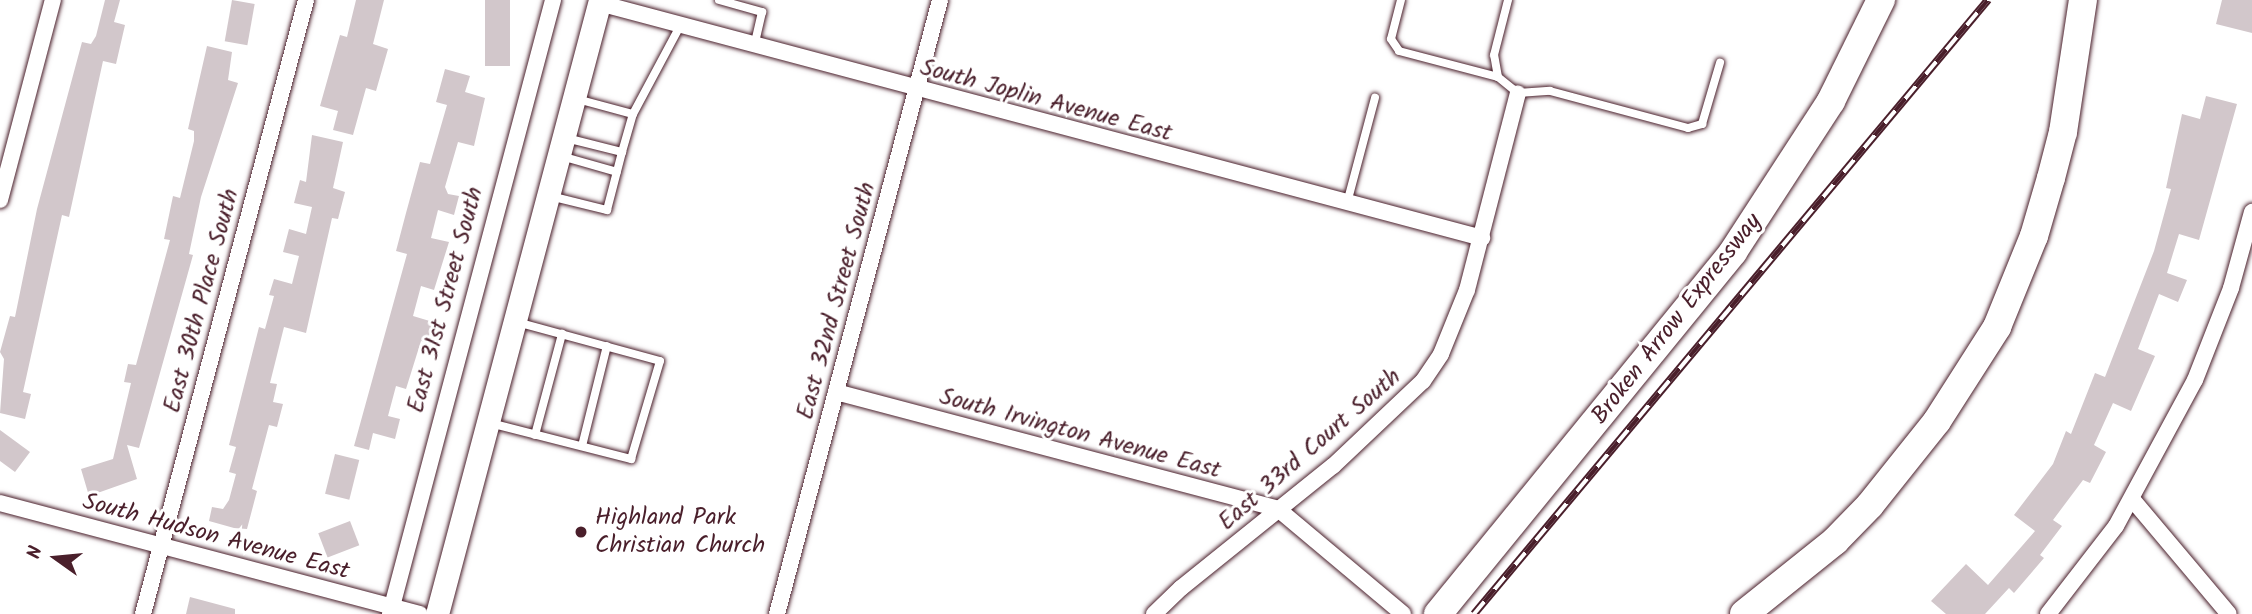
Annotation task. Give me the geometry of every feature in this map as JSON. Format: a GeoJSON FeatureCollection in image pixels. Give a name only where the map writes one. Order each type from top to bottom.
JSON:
{"type":"FeatureCollection","features":[{"type":"Feature","properties":{"kind":"highway","name":"Broken Arrow Expressway"},"geometry":{"type":"LineString","coordinates":[[1438,614],[1733,252],[1831,101],[1881,0]]}},
{"type":"Feature","properties":{"kind":"highway"},"geometry":{"type":"LineString","coordinates":[[1744,614],[1835,541],[1870,505],[1937,421],[1997,327],[2034,236],[2052,178],[2063,132],[2083,1]]}},
{"type":"Feature","properties":{"kind":"main road"},"geometry":{"type":"LineString","coordinates":[[437,614],[599,1]]}},
{"type":"Feature","properties":{"kind":"street"},"geometry":{"type":"LineString","coordinates":[[0,200],[53,0]]}},
{"type":"Feature","properties":{"kind":"street","name":"East 30th Place South"},"geometry":{"type":"LineString","coordinates":[[143,614],[306,0]]}},
{"type":"Feature","properties":{"kind":"street","name":"East 31st Street South"},"geometry":{"type":"LineString","coordinates":[[391,610],[553,0]]}},
{"type":"Feature","properties":{"kind":"street","name":"East 32nd Street South"},"geometry":{"type":"LineString","coordinates":[[776,614],[940,0]]}},
{"type":"Feature","properties":{"kind":"street","name":"South Joplin Avenue East"},"geometry":{"type":"LineString","coordinates":[[599,1],[754,47],[1482,238]]}},
{"type":"Feature","properties":{"kind":"street","name":"East 33rd Court South"},"geometry":{"type":"LineString","coordinates":[[1154,614],[1333,466],[1423,382],[1454,327],[1482,238],[1518,93]]}},
{"type":"Feature","properties":{"kind":"street"},"geometry":{"type":"LineString","coordinates":[[2048,614],[2132,499],[2200,369],[2231,288],[2252,212]]}},
{"type":"Feature","properties":{"kind":"street","name":"South Irvington Avenue East"},"geometry":{"type":"LineString","coordinates":[[836,392],[1279,509],[1403,614]]}},
{"type":"Feature","properties":{"kind":"street"},"geometry":{"type":"LineString","coordinates":[[2132,499],[2229,614]]}},
{"type":"Feature","properties":{"kind":"street","name":"South Hudson Avenue East"},"geometry":{"type":"LineString","coordinates":[[0,503],[391,610],[420,614]]}},
{"type":"Feature","properties":{"kind":"lane"},"geometry":{"type":"LineString","coordinates":[[719,0],[762,12],[754,47]]}},
{"type":"Feature","properties":{"kind":"lane"},"geometry":{"type":"LineString","coordinates":[[1401,0],[1391,39],[1399,51],[1498,77],[1518,93],[1550,91],[1688,128],[1702,124],[1720,64]]}},
{"type":"Feature","properties":{"kind":"lane"},"geometry":{"type":"LineString","coordinates":[[1498,77],[1494,55],[1508,0]]}},
{"type":"Feature","properties":{"kind":"lane"},"geometry":{"type":"LineString","coordinates":[[548,195],[602,212],[607,210],[633,114],[680,26]]}},
{"type":"Feature","properties":{"kind":"lane"},"geometry":{"type":"LineString","coordinates":[[574,98],[633,114]]}},
{"type":"Feature","properties":{"kind":"lane"},"geometry":{"type":"LineString","coordinates":[[1347,204],[1375,98]]}},
{"type":"Feature","properties":{"kind":"lane"},"geometry":{"type":"LineString","coordinates":[[561,146],[622,152]]}},
{"type":"Feature","properties":{"kind":"lane"},"geometry":{"type":"LineString","coordinates":[[561,146],[617,172]]}},
{"type":"Feature","properties":{"kind":"lane"},"geometry":{"type":"LineString","coordinates":[[487,423],[631,458],[660,361],[514,321]]}},
{"type":"Feature","properties":{"kind":"lane"},"geometry":{"type":"LineString","coordinates":[[536,435],[562,334]]}},
{"type":"Feature","properties":{"kind":"lane"},"geometry":{"type":"LineString","coordinates":[[582,446],[607,346]]}},
{"type":"Feature","properties":{"kind":"building"},"geometry":{"type":"Polygon","coordinates":[[[105,0],[120,0],[114,22],[125,25],[116,64],[103,61],[69,217],[62,215],[23,392],[31,394],[25,419],[0,413],[4,359],[0,352],[10,316],[15,317],[37,209],[82,42],[91,44],[96,36],[105,0]]]}},
{"type":"Feature","properties":{"kind":"building"},"geometry":{"type":"Polygon","coordinates":[[[232,0],[255,4],[247,45],[225,41],[232,0]]]}},
{"type":"Feature","properties":{"kind":"building"},"geometry":{"type":"Polygon","coordinates":[[[356,0],[384,0],[373,44],[388,49],[376,91],[366,88],[353,135],[333,130],[338,111],[320,106],[340,35],[347,37],[356,0]]]}},
{"type":"Feature","properties":{"kind":"building"},"geometry":{"type":"Polygon","coordinates":[[[485,0],[510,0],[510,66],[485,66],[485,0]]]}},
{"type":"Feature","properties":{"kind":"building"},"geometry":{"type":"Polygon","coordinates":[[[2222,0],[2252,0],[2252,33],[2216,24],[2222,0]]]}},
{"type":"Feature","properties":{"kind":"building"},"geometry":{"type":"Polygon","coordinates":[[[207,46],[232,52],[228,80],[238,83],[201,197],[189,254],[193,255],[139,448],[127,445],[137,479],[89,496],[81,469],[113,459],[131,383],[124,382],[128,364],[136,365],[170,240],[164,239],[173,196],[180,198],[194,141],[194,131],[188,129],[207,46]]]}},
{"type":"Feature","properties":{"kind":"building"},"geometry":{"type":"Polygon","coordinates":[[[445,69],[470,76],[465,92],[485,98],[474,146],[458,142],[445,187],[448,194],[459,196],[454,215],[438,210],[431,238],[449,242],[434,290],[421,286],[413,316],[433,322],[427,343],[421,341],[406,389],[396,386],[388,416],[400,419],[395,439],[373,433],[369,450],[354,446],[407,254],[396,251],[406,213],[420,162],[430,164],[447,105],[436,102],[445,69]]]}},
{"type":"Feature","properties":{"kind":"building"},"geometry":{"type":"Polygon","coordinates":[[[2206,96],[2237,104],[2199,240],[2179,234],[2167,273],[2187,280],[2178,302],[2159,294],[2138,349],[2155,356],[2131,411],[2113,403],[2094,445],[2106,452],[2090,483],[2083,480],[2053,520],[2062,526],[2040,555],[2044,558],[2014,593],[2009,588],[1985,614],[1946,614],[1931,601],[1966,564],[1988,585],[2035,531],[2014,515],[2053,464],[2066,431],[2071,434],[2095,373],[2105,377],[2154,251],[2171,189],[2166,188],[2182,114],[2200,119],[2206,96]]]}},
{"type":"Feature","properties":{"kind":"building"},"geometry":{"type":"Polygon","coordinates":[[[312,135],[343,142],[333,188],[345,192],[338,219],[332,218],[306,333],[284,327],[270,383],[277,384],[273,402],[283,404],[277,427],[269,425],[252,489],[257,491],[247,529],[234,528],[209,521],[212,507],[223,509],[229,500],[236,474],[229,472],[236,447],[229,445],[259,327],[265,329],[274,296],[269,295],[274,279],[292,284],[299,256],[283,252],[289,229],[306,234],[312,207],[294,203],[300,180],[306,182],[312,135]]]}},
{"type":"Feature","properties":{"kind":"building"},"geometry":{"type":"Polygon","coordinates":[[[0,430],[30,452],[15,472],[0,461],[0,430]]]}},
{"type":"Feature","properties":{"kind":"building"},"geometry":{"type":"Polygon","coordinates":[[[335,454],[359,460],[349,500],[325,494],[335,454]]]}},
{"type":"Feature","properties":{"kind":"building"},"geometry":{"type":"Polygon","coordinates":[[[350,521],[359,545],[328,557],[318,533],[350,521]]]}},
{"type":"Feature","properties":{"kind":"building"},"geometry":{"type":"Polygon","coordinates":[[[190,597],[235,609],[235,614],[186,614],[190,597]]]}},
{"type":"Feature","properties":{"kind":"railway"},"geometry":{"type":"LineString","coordinates":[[1474,614],[1988,0]]}},
{"type":"Feature","properties":{"kind":"place","name":"Highland Park Christian Church"},"geometry":{"type":"Point","coordinates":[581,532]}}]}
